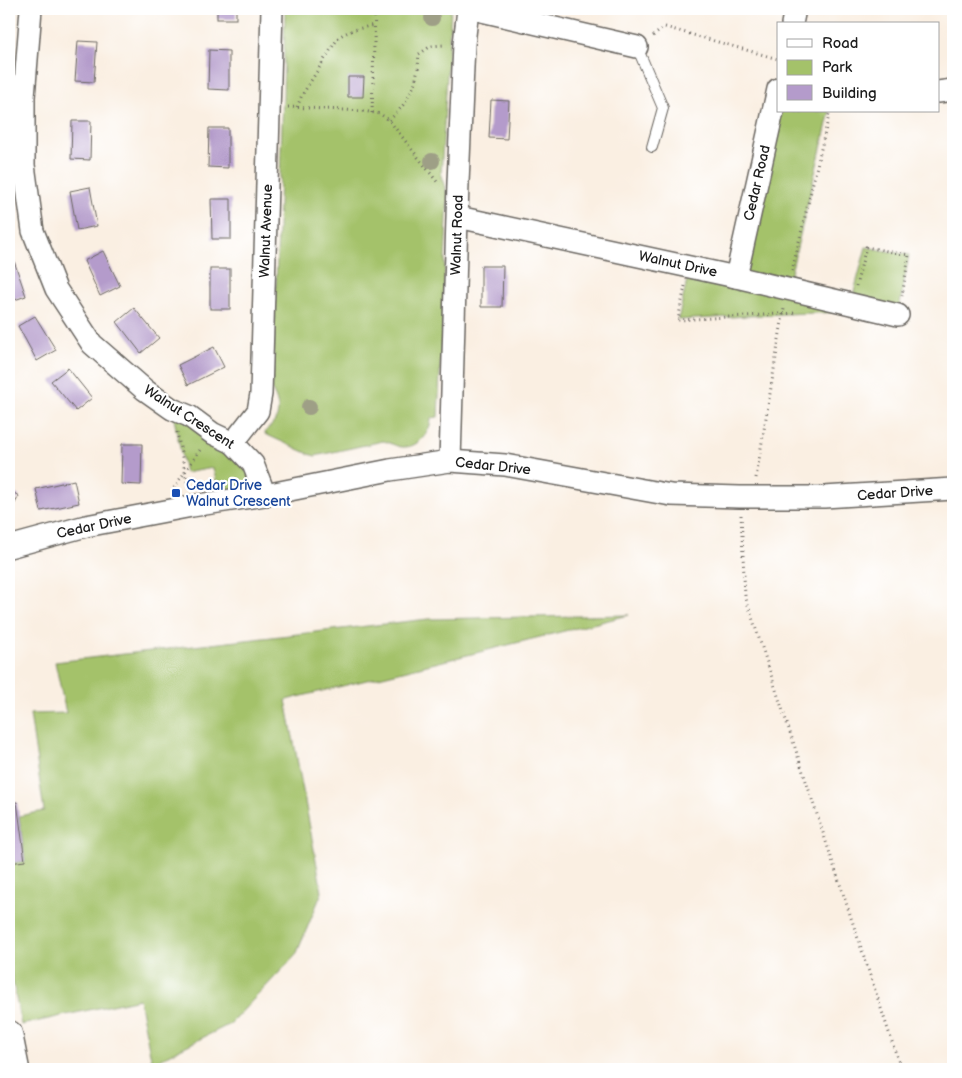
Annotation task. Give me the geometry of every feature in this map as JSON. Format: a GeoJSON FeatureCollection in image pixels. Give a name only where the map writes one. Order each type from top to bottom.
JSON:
{"type":"FeatureCollection","features":[{"type":"Feature","properties":{"kind":"street","name":"Walnut Crescent"},"geometry":{"type":"LineString","coordinates":[[31,9],[24,97],[24,165],[33,230],[56,289],[92,344],[144,390],[172,409],[189,416],[212,433],[232,443],[253,464],[265,495]]}},
{"type":"Feature","properties":{"kind":"street","name":"Walnut Avenue"},"geometry":{"type":"LineString","coordinates":[[232,443],[258,411],[261,394],[272,9]]}},
{"type":"Feature","properties":{"kind":"street","name":"Walnut Road"},"geometry":{"type":"LineString","coordinates":[[450,461],[458,183],[464,44],[468,9]]}},
{"type":"Feature","properties":{"kind":"street"},"geometry":{"type":"LineString","coordinates":[[473,9],[637,47]]}},
{"type":"Feature","properties":{"kind":"street"},"geometry":{"type":"LineString","coordinates":[[792,22],[795,9]]}},
{"type":"Feature","properties":{"kind":"street"},"geometry":{"type":"LineString","coordinates":[[940,92],[953,90]]}},
{"type":"Feature","properties":{"kind":"street","name":"Cedar Road"},"geometry":{"type":"LineString","coordinates":[[736,277],[777,93]]}},
{"type":"Feature","properties":{"kind":"street","name":"Walnut Drive"},"geometry":{"type":"LineString","coordinates":[[458,217],[690,266],[898,315]]}},
{"type":"Feature","properties":{"kind":"street","name":"Cedar Drive"},"geometry":{"type":"LineString","coordinates":[[9,547],[86,526],[192,506],[265,495],[390,470],[450,461],[505,465],[671,495],[824,497],[953,489]]}},
{"type":"Feature","properties":{"kind":"street"},"geometry":{"type":"LineString","coordinates":[[9,1034],[16,1069]]}},
{"type":"Feature","properties":{"kind":"lane"},"geometry":{"type":"LineString","coordinates":[[637,47],[663,108],[652,147]]}},
{"type":"Feature","properties":{"kind":"path"},"geometry":{"type":"LineString","coordinates":[[372,113],[375,9]]}},
{"type":"Feature","properties":{"kind":"path"},"geometry":{"type":"LineString","coordinates":[[297,107],[302,95],[338,38],[342,34],[374,25]]}},
{"type":"Feature","properties":{"kind":"path"},"geometry":{"type":"LineString","coordinates":[[637,47],[666,27],[777,59]]}},
{"type":"Feature","properties":{"kind":"path"},"geometry":{"type":"LineString","coordinates":[[389,120],[400,109],[415,84],[419,54],[431,46],[464,44]]}},
{"type":"Feature","properties":{"kind":"path"},"geometry":{"type":"LineString","coordinates":[[269,106],[363,111],[380,114],[389,120],[439,184],[458,183]]}},
{"type":"Feature","properties":{"kind":"path"},"geometry":{"type":"LineString","coordinates":[[856,284],[866,247],[909,255],[904,284]]}},
{"type":"Feature","properties":{"kind":"path"},"geometry":{"type":"LineString","coordinates":[[690,266],[678,320],[802,313]]}},
{"type":"Feature","properties":{"kind":"path"},"geometry":{"type":"LineString","coordinates":[[172,409],[192,506]]}},
{"type":"Feature","properties":{"kind":"path"},"geometry":{"type":"LineString","coordinates":[[157,513],[212,433]]}},
{"type":"Feature","properties":{"kind":"path"},"geometry":{"type":"LineString","coordinates":[[740,497],[745,596],[902,1069]]}},
{"type":"Feature","properties":{"kind":"green space"},"geometry":{"type":"Polygon","coordinates":[[[285,9],[451,9],[441,176],[448,196],[438,417],[431,418],[429,429],[423,438],[409,447],[400,447],[383,441],[315,456],[265,434],[275,421],[278,412],[272,390],[285,9]]]}},
{"type":"Feature","properties":{"kind":"green space"},"geometry":{"type":"Polygon","coordinates":[[[778,112],[830,112],[787,289],[851,303],[866,247],[909,255],[898,315],[879,311],[678,320],[690,267],[735,277],[778,112]]]}},
{"type":"Feature","properties":{"kind":"green space"},"geometry":{"type":"Polygon","coordinates":[[[172,409],[233,443],[265,495],[221,501],[213,468],[185,473],[172,409]]]}},
{"type":"Feature","properties":{"kind":"green space"},"geometry":{"type":"Polygon","coordinates":[[[629,615],[286,700],[322,892],[296,955],[230,1024],[152,1063],[139,999],[21,1025],[9,961],[9,863],[25,861],[19,816],[44,811],[30,714],[66,713],[55,662],[428,619],[629,615]]]}},
{"type":"Feature","properties":{"kind":"building"},"geometry":{"type":"Polygon","coordinates":[[[217,9],[236,9],[236,19],[217,19],[217,9]]]}},
{"type":"Feature","properties":{"kind":"building"},"geometry":{"type":"Polygon","coordinates":[[[78,41],[97,42],[94,82],[75,81],[78,41]]]}},
{"type":"Feature","properties":{"kind":"building"},"geometry":{"type":"Polygon","coordinates":[[[209,50],[229,51],[229,90],[208,89],[209,50]]]}},
{"type":"Feature","properties":{"kind":"building"},"geometry":{"type":"Polygon","coordinates":[[[348,77],[364,77],[363,97],[348,97],[348,77]]]}},
{"type":"Feature","properties":{"kind":"building"},"geometry":{"type":"Polygon","coordinates":[[[491,100],[509,101],[507,139],[489,138],[491,100]]]}},
{"type":"Feature","properties":{"kind":"building"},"geometry":{"type":"Polygon","coordinates":[[[72,121],[91,121],[90,160],[71,159],[72,121]]]}},
{"type":"Feature","properties":{"kind":"building"},"geometry":{"type":"Polygon","coordinates":[[[209,128],[228,128],[228,168],[208,167],[209,128]]]}},
{"type":"Feature","properties":{"kind":"building"},"geometry":{"type":"Polygon","coordinates":[[[90,187],[97,226],[77,230],[70,191],[90,187]]]}},
{"type":"Feature","properties":{"kind":"building"},"geometry":{"type":"Polygon","coordinates":[[[211,199],[231,199],[231,239],[212,239],[211,199]]]}},
{"type":"Feature","properties":{"kind":"building"},"geometry":{"type":"Polygon","coordinates":[[[103,251],[120,286],[100,296],[84,261],[103,251]]]}},
{"type":"Feature","properties":{"kind":"building"},"geometry":{"type":"Polygon","coordinates":[[[13,258],[26,296],[9,302],[9,260],[13,258]]]}},
{"type":"Feature","properties":{"kind":"building"},"geometry":{"type":"Polygon","coordinates":[[[481,266],[503,266],[502,307],[481,307],[481,266]]]}},
{"type":"Feature","properties":{"kind":"building"},"geometry":{"type":"Polygon","coordinates":[[[210,269],[230,269],[230,309],[210,309],[210,269]]]}},
{"type":"Feature","properties":{"kind":"building"},"geometry":{"type":"Polygon","coordinates":[[[134,308],[159,338],[141,353],[117,322],[134,308]]]}},
{"type":"Feature","properties":{"kind":"building"},"geometry":{"type":"Polygon","coordinates":[[[35,316],[56,350],[37,361],[18,326],[35,316]]]}},
{"type":"Feature","properties":{"kind":"building"},"geometry":{"type":"Polygon","coordinates":[[[214,347],[224,367],[188,385],[178,365],[214,347]]]}},
{"type":"Feature","properties":{"kind":"building"},"geometry":{"type":"Polygon","coordinates":[[[68,368],[92,398],[76,411],[51,381],[68,368]]]}},
{"type":"Feature","properties":{"kind":"building"},"geometry":{"type":"Polygon","coordinates":[[[122,444],[142,444],[141,485],[121,484],[122,444]]]}},
{"type":"Feature","properties":{"kind":"building"},"geometry":{"type":"Polygon","coordinates":[[[74,480],[79,503],[41,511],[36,489],[74,480]]]}},
{"type":"Feature","properties":{"kind":"building"},"geometry":{"type":"Polygon","coordinates":[[[9,490],[19,496],[9,514],[9,490]]]}},
{"type":"Feature","properties":{"kind":"building"},"geometry":{"type":"Polygon","coordinates":[[[17,802],[25,861],[9,863],[9,803],[17,802]]]}},
{"type":"Feature","properties":{"kind":"place","name":"Cedar Drive Walnut Crescent"},"geometry":{"type":"Point","coordinates":[176,493]}}]}
